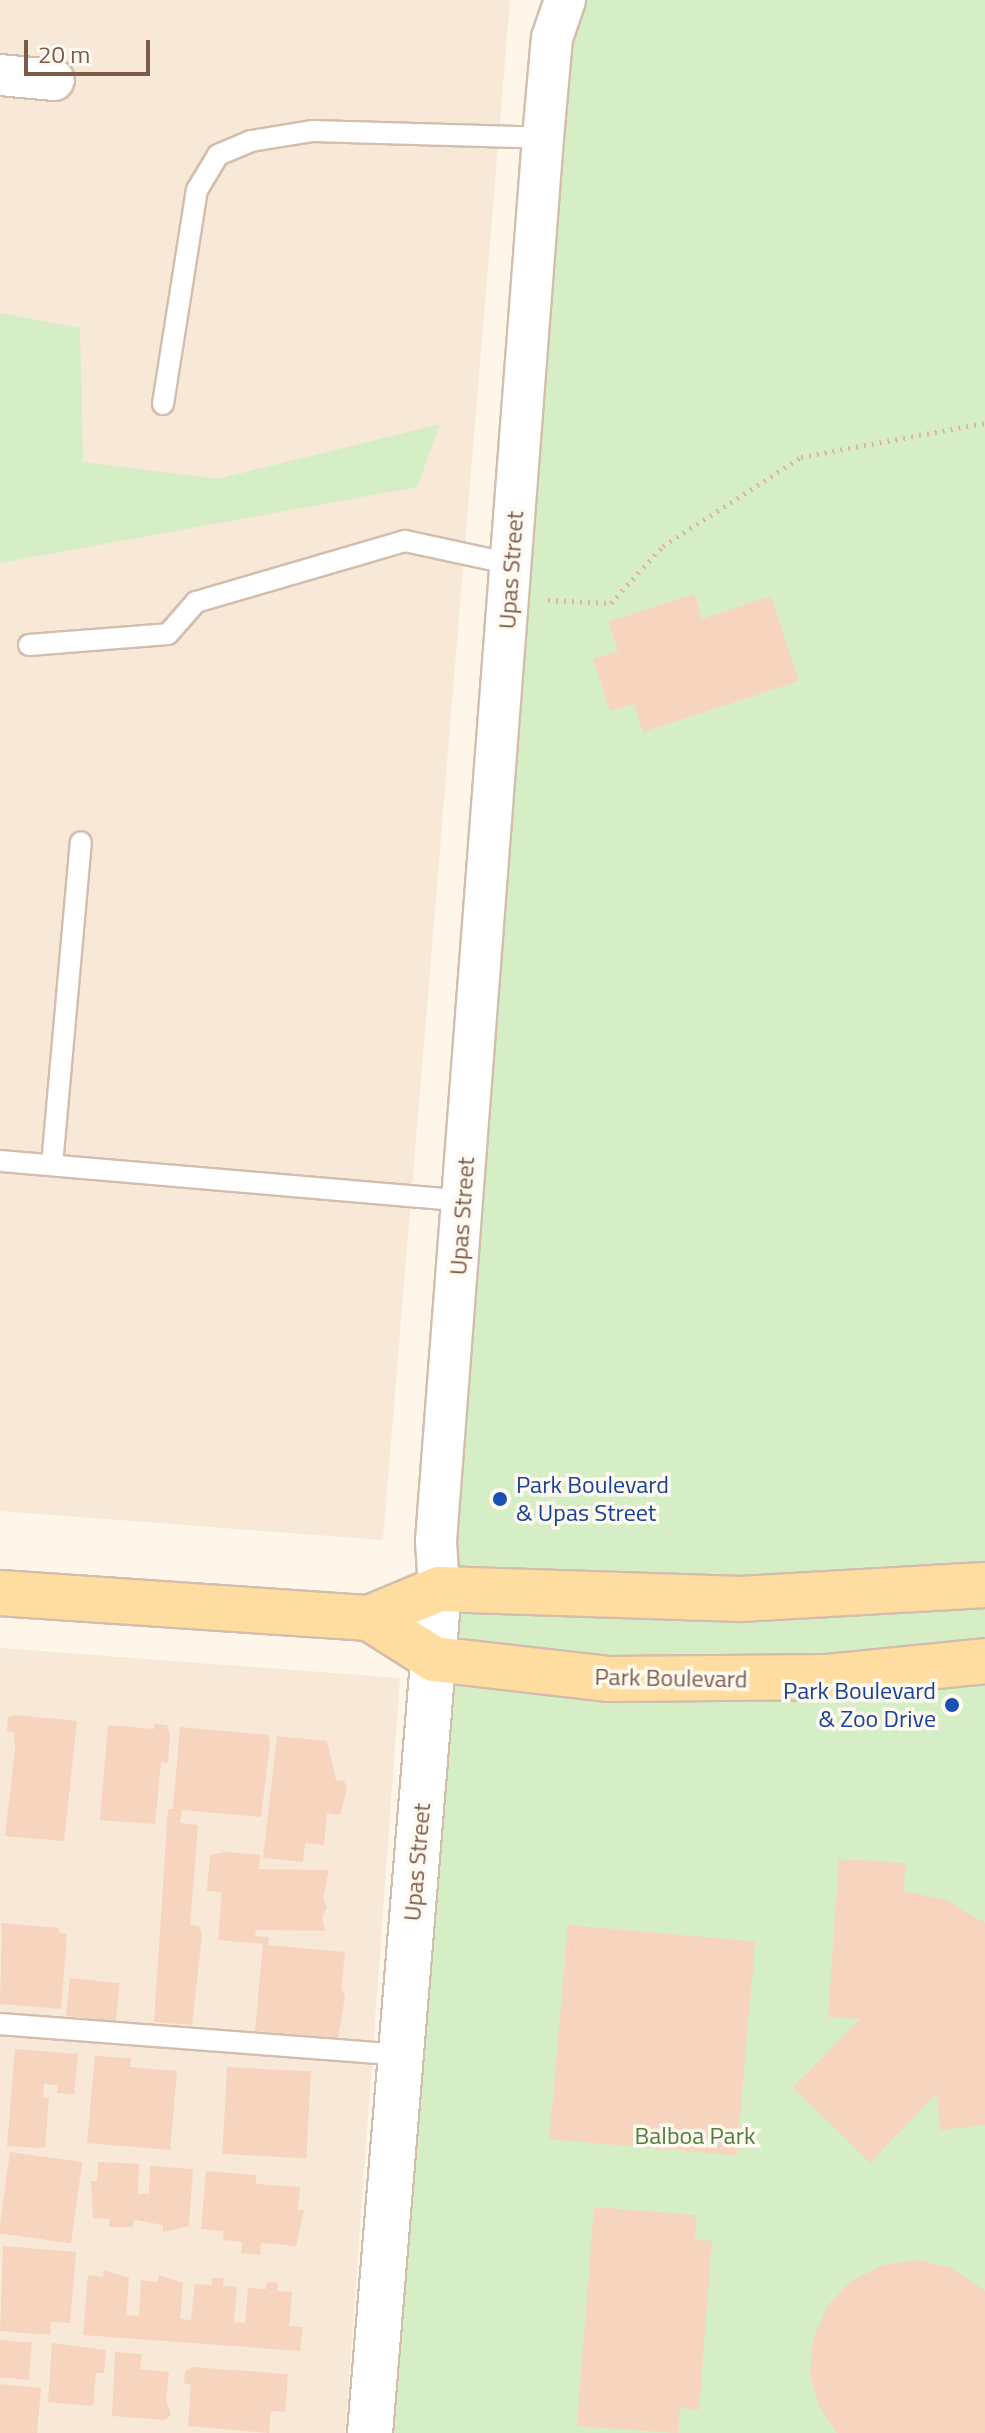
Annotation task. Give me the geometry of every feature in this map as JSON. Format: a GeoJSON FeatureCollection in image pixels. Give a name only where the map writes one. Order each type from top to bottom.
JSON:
{"type":"FeatureCollection","features":[{"type":"Feature","properties":{"kind":"main road","name":"Park Boulevard"},"geometry":{"type":"LineString","coordinates":[[0,1593],[369,1618],[439,1589],[741,1599],[985,1585]]}},
{"type":"Feature","properties":{"kind":"main road","name":"Park Boulevard"},"geometry":{"type":"LineString","coordinates":[[369,1618],[434,1659],[610,1679],[715,1682],[828,1677],[985,1661]]}},
{"type":"Feature","properties":{"kind":"street","name":"Upas Street"},"geometry":{"type":"LineString","coordinates":[[370,2433],[434,1659],[439,1589],[436,1541],[543,138],[552,38],[565,0]]}},
{"type":"Feature","properties":{"kind":"street"},"geometry":{"type":"LineString","coordinates":[[0,75],[54,80]]}},
{"type":"Feature","properties":{"kind":"lane"},"geometry":{"type":"LineString","coordinates":[[163,404],[197,190],[218,155],[251,141],[313,131],[543,138]]}},
{"type":"Feature","properties":{"kind":"lane"},"geometry":{"type":"LineString","coordinates":[[29,645],[168,634],[196,602],[405,541],[510,581]]}},
{"type":"Feature","properties":{"kind":"lane"},"geometry":{"type":"LineString","coordinates":[[52,1165],[81,842]]}},
{"type":"Feature","properties":{"kind":"lane"},"geometry":{"type":"LineString","coordinates":[[0,1161],[463,1201]]}},
{"type":"Feature","properties":{"kind":"lane"},"geometry":{"type":"LineString","coordinates":[[0,2024],[401,2055]]}},
{"type":"Feature","properties":{"kind":"path"},"geometry":{"type":"LineString","coordinates":[[510,581],[611,603],[663,546],[801,457],[985,423]]}},
{"type":"Feature","properties":{"kind":"shaded area"},"geometry":{"type":"Polygon","coordinates":[[[0,0],[510,0],[383,1540],[0,1511],[0,0]]]}},
{"type":"Feature","properties":{"kind":"shaded area"},"geometry":{"type":"Polygon","coordinates":[[[0,1648],[400,1678],[345,2433],[0,2433],[0,1648]]]}},
{"type":"Feature","properties":{"kind":"green space","name":"Balboa Park"},"geometry":{"type":"Polygon","coordinates":[[[569,0],[985,0],[985,2433],[381,2433],[569,0]]]}},
{"type":"Feature","properties":{"kind":"green space"},"geometry":{"type":"Polygon","coordinates":[[[0,313],[80,328],[83,462],[218,479],[440,424],[417,487],[0,563],[0,313]]]}},
{"type":"Feature","properties":{"kind":"building"},"geometry":{"type":"Polygon","coordinates":[[[694,594],[702,619],[771,596],[799,681],[643,732],[634,704],[610,711],[593,659],[618,651],[608,622],[694,594]]]}},
{"type":"Feature","properties":{"kind":"building"},"geometry":{"type":"Polygon","coordinates":[[[15,1715],[77,1721],[64,1841],[5,1836],[15,1750],[14,1732],[7,1731],[8,1717],[15,1715]]]}},
{"type":"Feature","properties":{"kind":"building"},"geometry":{"type":"Polygon","coordinates":[[[154,1724],[167,1725],[170,1734],[168,1763],[161,1762],[155,1824],[100,1820],[108,1725],[154,1729],[154,1724]]]}},
{"type":"Feature","properties":{"kind":"building"},"geometry":{"type":"Polygon","coordinates":[[[180,1727],[268,1735],[270,1744],[261,1817],[182,1810],[180,1823],[198,1825],[190,1925],[199,1926],[202,1934],[192,2025],[154,2022],[168,1809],[173,1809],[180,1727]]]}},
{"type":"Feature","properties":{"kind":"building"},"geometry":{"type":"Polygon","coordinates":[[[277,1736],[327,1741],[336,1780],[344,1781],[347,1788],[340,1815],[327,1813],[324,1845],[305,1843],[303,1862],[263,1858],[277,1736]]]}},
{"type":"Feature","properties":{"kind":"building"},"geometry":{"type":"Polygon","coordinates":[[[225,1852],[260,1855],[259,1869],[329,1870],[323,1898],[327,1907],[322,1917],[325,1931],[256,1930],[255,1936],[269,1937],[268,1945],[345,1952],[341,1988],[345,1997],[338,2038],[255,2031],[263,1944],[218,1940],[222,1892],[207,1891],[210,1855],[225,1852]]]}},
{"type":"Feature","properties":{"kind":"building"},"geometry":{"type":"Polygon","coordinates":[[[839,1859],[905,1863],[904,1891],[946,1900],[985,1923],[985,2125],[940,2130],[937,2093],[870,2163],[793,2087],[860,2019],[828,2017],[839,1859]]]}},
{"type":"Feature","properties":{"kind":"building"},"geometry":{"type":"Polygon","coordinates":[[[2,1923],[59,1928],[59,1933],[67,1934],[61,2009],[0,2004],[2,1923]]]}},
{"type":"Feature","properties":{"kind":"building"},"geometry":{"type":"Polygon","coordinates":[[[568,1925],[755,1941],[737,2156],[549,2139],[568,1925]]]}},
{"type":"Feature","properties":{"kind":"building"},"geometry":{"type":"Polygon","coordinates":[[[70,1978],[120,1983],[116,2021],[66,2016],[70,1978]]]}},
{"type":"Feature","properties":{"kind":"building"},"geometry":{"type":"Polygon","coordinates":[[[15,2049],[78,2054],[74,2094],[57,2093],[58,2085],[44,2084],[43,2098],[49,2098],[45,2147],[7,2146],[15,2049]]]}},
{"type":"Feature","properties":{"kind":"building"},"geometry":{"type":"Polygon","coordinates":[[[95,2056],[131,2058],[130,2067],[177,2071],[170,2150],[87,2143],[95,2056]]]}},
{"type":"Feature","properties":{"kind":"building"},"geometry":{"type":"Polygon","coordinates":[[[227,2067],[311,2071],[306,2158],[222,2154],[227,2067]]]}},
{"type":"Feature","properties":{"kind":"building"},"geometry":{"type":"Polygon","coordinates":[[[10,2152],[82,2162],[71,2243],[0,2233],[10,2152]]]}},
{"type":"Feature","properties":{"kind":"building"},"geometry":{"type":"Polygon","coordinates":[[[98,2162],[139,2164],[138,2194],[149,2194],[150,2166],[193,2169],[189,2226],[163,2232],[163,2225],[135,2220],[132,2227],[109,2227],[110,2219],[93,2218],[91,2181],[97,2181],[98,2162]]]}},
{"type":"Feature","properties":{"kind":"building"},"geometry":{"type":"Polygon","coordinates":[[[206,2171],[256,2175],[256,2184],[300,2187],[298,2210],[304,2210],[296,2246],[261,2243],[260,2255],[241,2253],[242,2242],[223,2240],[224,2231],[201,2229],[206,2171]]]}},
{"type":"Feature","properties":{"kind":"building"},"geometry":{"type":"Polygon","coordinates":[[[594,2207],[696,2215],[695,2240],[712,2241],[699,2410],[680,2408],[678,2433],[577,2426],[594,2207]]]}},
{"type":"Feature","properties":{"kind":"building"},"geometry":{"type":"Polygon","coordinates":[[[3,2246],[76,2252],[70,2323],[51,2322],[50,2335],[0,2331],[3,2246]]]}},
{"type":"Feature","properties":{"kind":"building"},"geometry":{"type":"Polygon","coordinates":[[[917,2260],[952,2268],[985,2291],[985,2433],[837,2433],[820,2408],[810,2374],[813,2339],[827,2306],[851,2281],[883,2265],[917,2260]]]}},
{"type":"Feature","properties":{"kind":"building"},"geometry":{"type":"Polygon","coordinates":[[[104,2270],[129,2278],[126,2315],[139,2316],[141,2280],[158,2282],[159,2275],[183,2283],[180,2319],[191,2320],[195,2284],[212,2285],[212,2278],[224,2278],[223,2286],[237,2287],[234,2322],[245,2323],[248,2288],[266,2289],[267,2282],[278,2283],[277,2291],[292,2292],[289,2326],[303,2327],[300,2351],[83,2335],[88,2275],[103,2277],[104,2270]]]}},
{"type":"Feature","properties":{"kind":"building"},"geometry":{"type":"Polygon","coordinates":[[[0,2340],[32,2343],[29,2380],[0,2377],[0,2340]]]}},
{"type":"Feature","properties":{"kind":"building"},"geometry":{"type":"Polygon","coordinates":[[[52,2343],[106,2350],[104,2373],[96,2373],[93,2406],[48,2402],[52,2343]]]}},
{"type":"Feature","properties":{"kind":"building"},"geometry":{"type":"Polygon","coordinates":[[[115,2352],[142,2354],[140,2369],[169,2372],[166,2400],[171,2415],[165,2420],[112,2416],[115,2352]]]}},
{"type":"Feature","properties":{"kind":"building"},"geometry":{"type":"Polygon","coordinates":[[[192,2367],[288,2374],[285,2412],[271,2411],[269,2433],[188,2426],[191,2384],[184,2384],[185,2371],[192,2367]]]}},
{"type":"Feature","properties":{"kind":"building"},"geometry":{"type":"Polygon","coordinates":[[[0,2384],[41,2388],[37,2433],[0,2433],[0,2384]]]}},
{"type":"Feature","properties":{"kind":"place","name":"Park Boulevard & Upas Street"},"geometry":{"type":"Point","coordinates":[500,1499]}},
{"type":"Feature","properties":{"kind":"place","name":"Park Boulevard & Zoo Drive"},"geometry":{"type":"Point","coordinates":[952,1705]}}]}
